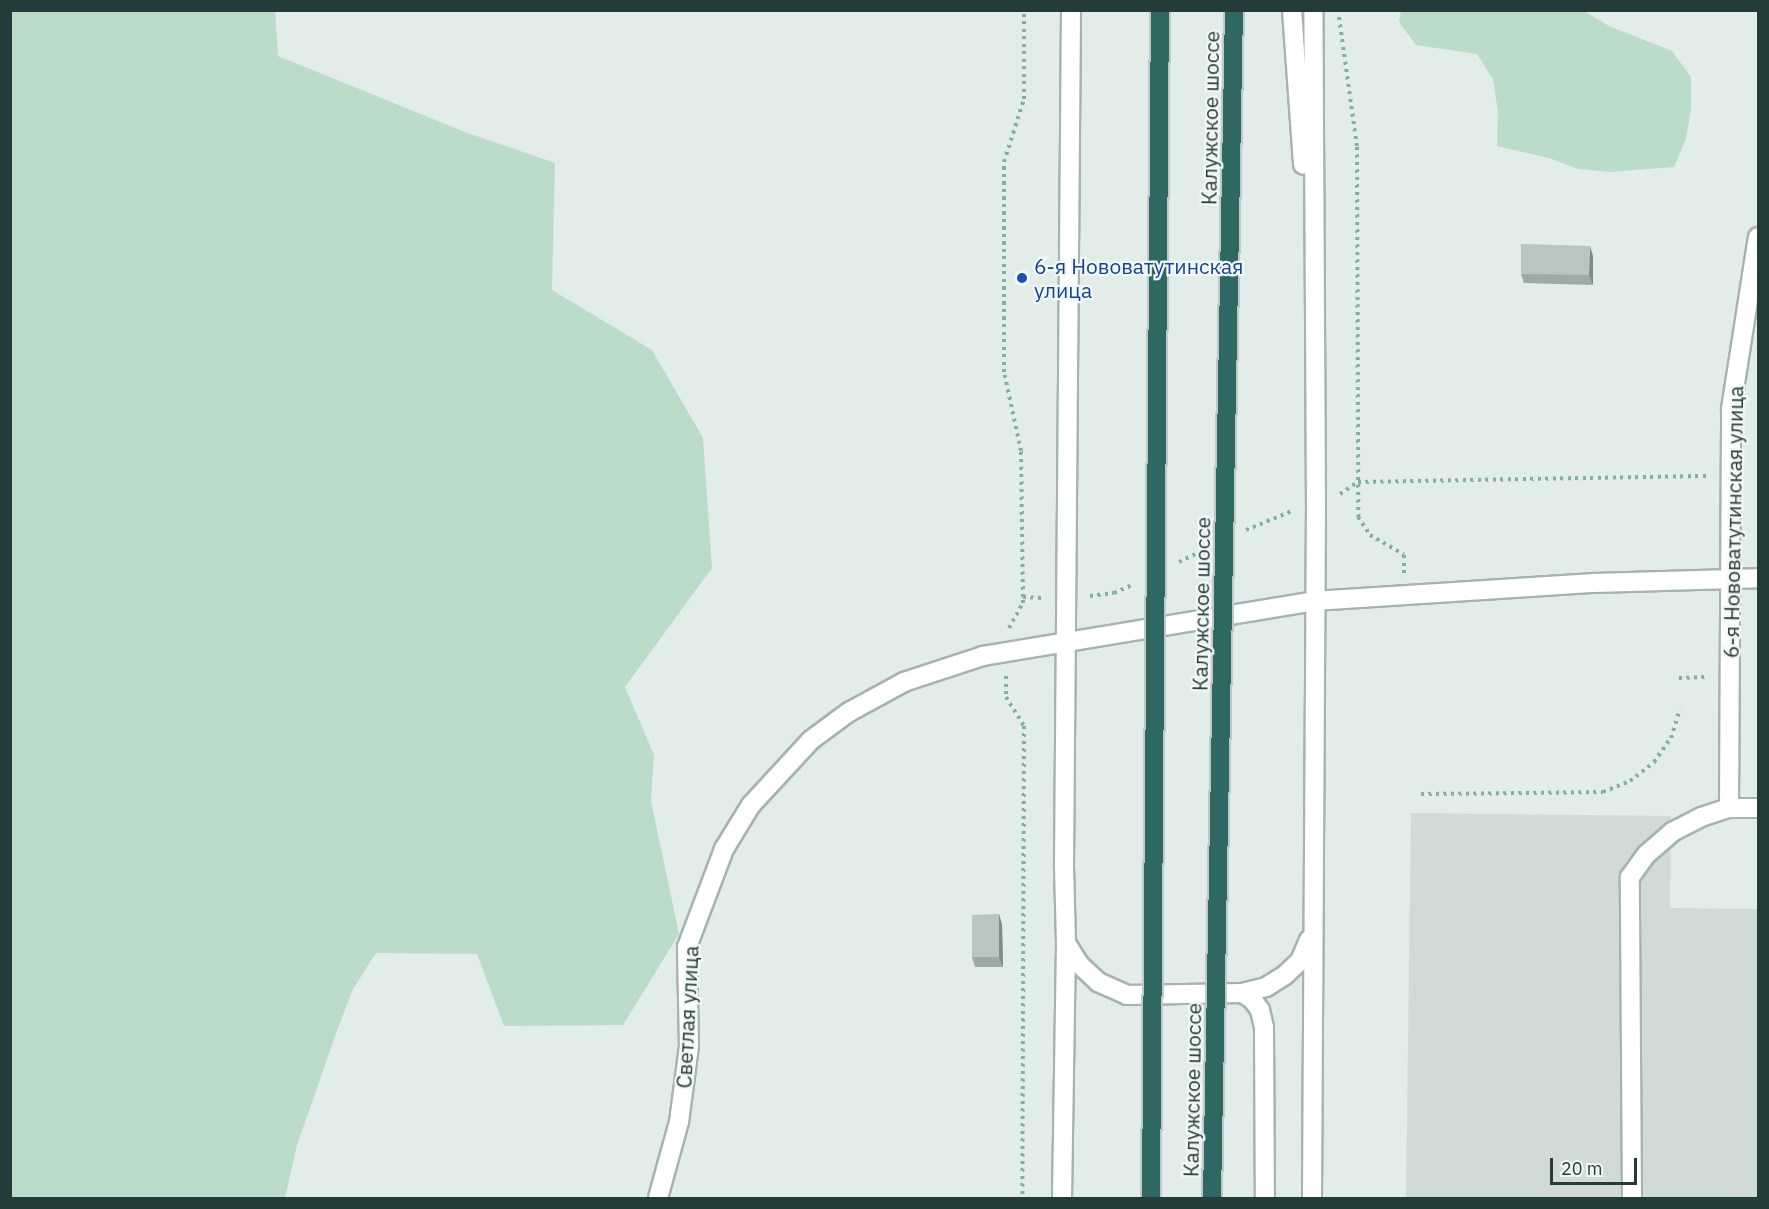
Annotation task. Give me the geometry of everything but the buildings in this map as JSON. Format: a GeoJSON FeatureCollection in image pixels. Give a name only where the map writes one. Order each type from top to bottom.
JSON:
{"type":"FeatureCollection","features":[{"type":"Feature","properties":{"kind":"highway","name":"Калужское шоссе"},"geometry":{"type":"LineString","coordinates":[[1151,1198],[1161,10]]}},
{"type":"Feature","properties":{"kind":"highway","name":"Калужское шоссе"},"geometry":{"type":"LineString","coordinates":[[1212,1198],[1234,10]]}},
{"type":"Feature","properties":{"kind":"street"},"geometry":{"type":"LineString","coordinates":[[1062,1198],[1066,942],[1066,598],[1071,10]]}},
{"type":"Feature","properties":{"kind":"street"},"geometry":{"type":"LineString","coordinates":[[1292,10],[1316,332]]}},
{"type":"Feature","properties":{"kind":"street"},"geometry":{"type":"LineString","coordinates":[[1312,1198],[1316,509],[1313,10]]}},
{"type":"Feature","properties":{"kind":"street","name":"6-я Нововатутинская улица"},"geometry":{"type":"LineString","coordinates":[[1729,808],[1731,409],[1758,237]]}},
{"type":"Feature","properties":{"kind":"street","name":"Светлая улица"},"geometry":{"type":"LineString","coordinates":[[658,1198],[679,1122],[689,1046],[687,947],[724,849],[751,805],[811,740],[849,712],[904,682],[984,656],[1314,601],[1594,583],[1758,578]]}},
{"type":"Feature","properties":{"kind":"street"},"geometry":{"type":"LineString","coordinates":[[1632,1198],[1630,877],[1647,854],[1672,832],[1701,817],[1729,808],[1758,808]]}},
{"type":"Feature","properties":{"kind":"street"},"geometry":{"type":"LineString","coordinates":[[1066,942],[1080,965],[1098,982],[1127,995],[1242,993],[1266,987],[1285,975],[1300,961],[1312,933]]}},
{"type":"Feature","properties":{"kind":"street"},"geometry":{"type":"LineString","coordinates":[[1242,993],[1251,999],[1260,1010],[1264,1027],[1265,1198]]}},
{"type":"Feature","properties":{"kind":"path"},"geometry":{"type":"LineString","coordinates":[[1022,1198],[1024,726],[1006,697],[1006,632],[1023,603],[1021,451],[1004,372],[1004,162],[1024,99],[1024,10]]}},
{"type":"Feature","properties":{"kind":"path"},"geometry":{"type":"LineString","coordinates":[[1338,10],[1357,147],[1358,517],[1364,527],[1381,543],[1404,555],[1404,596]]}},
{"type":"Feature","properties":{"kind":"path"},"geometry":{"type":"LineString","coordinates":[[1242,532],[1285,512],[1316,509],[1358,482],[1688,476]]}},
{"type":"Feature","properties":{"kind":"path"},"geometry":{"type":"LineString","coordinates":[[1178,562],[1210,547]]}},
{"type":"Feature","properties":{"kind":"path"},"geometry":{"type":"LineString","coordinates":[[1023,597],[1066,598],[1114,593],[1136,583]]}},
{"type":"Feature","properties":{"kind":"path"},"geometry":{"type":"LineString","coordinates":[[1421,794],[1603,792],[1630,781],[1654,762],[1671,738],[1680,709]]}},
{"type":"Feature","properties":{"kind":"shaded area"},"geometry":{"type":"Polygon","coordinates":[[[1411,813],[1671,816],[1670,908],[1758,909],[1758,1198],[1406,1198],[1411,813]]]}},
{"type":"Feature","properties":{"kind":"green space"},"geometry":{"type":"Polygon","coordinates":[[[10,11],[275,11],[278,56],[465,132],[555,163],[552,290],[652,350],[703,438],[712,568],[625,687],[654,755],[651,801],[679,934],[623,1025],[504,1026],[477,954],[376,953],[353,989],[338,1028],[297,1145],[285,1198],[11,1198],[10,11]]]}},
{"type":"Feature","properties":{"kind":"green space"},"geometry":{"type":"Polygon","coordinates":[[[1401,11],[1584,11],[1609,26],[1672,51],[1691,77],[1691,109],[1686,139],[1674,167],[1610,172],[1578,169],[1549,158],[1497,146],[1498,112],[1493,79],[1477,54],[1416,45],[1399,22],[1401,11]]]}},
{"type":"Feature","properties":{"kind":"place","name":"6-я Нововатутинская улица"},"geometry":{"type":"Point","coordinates":[1022,278]}}]}
